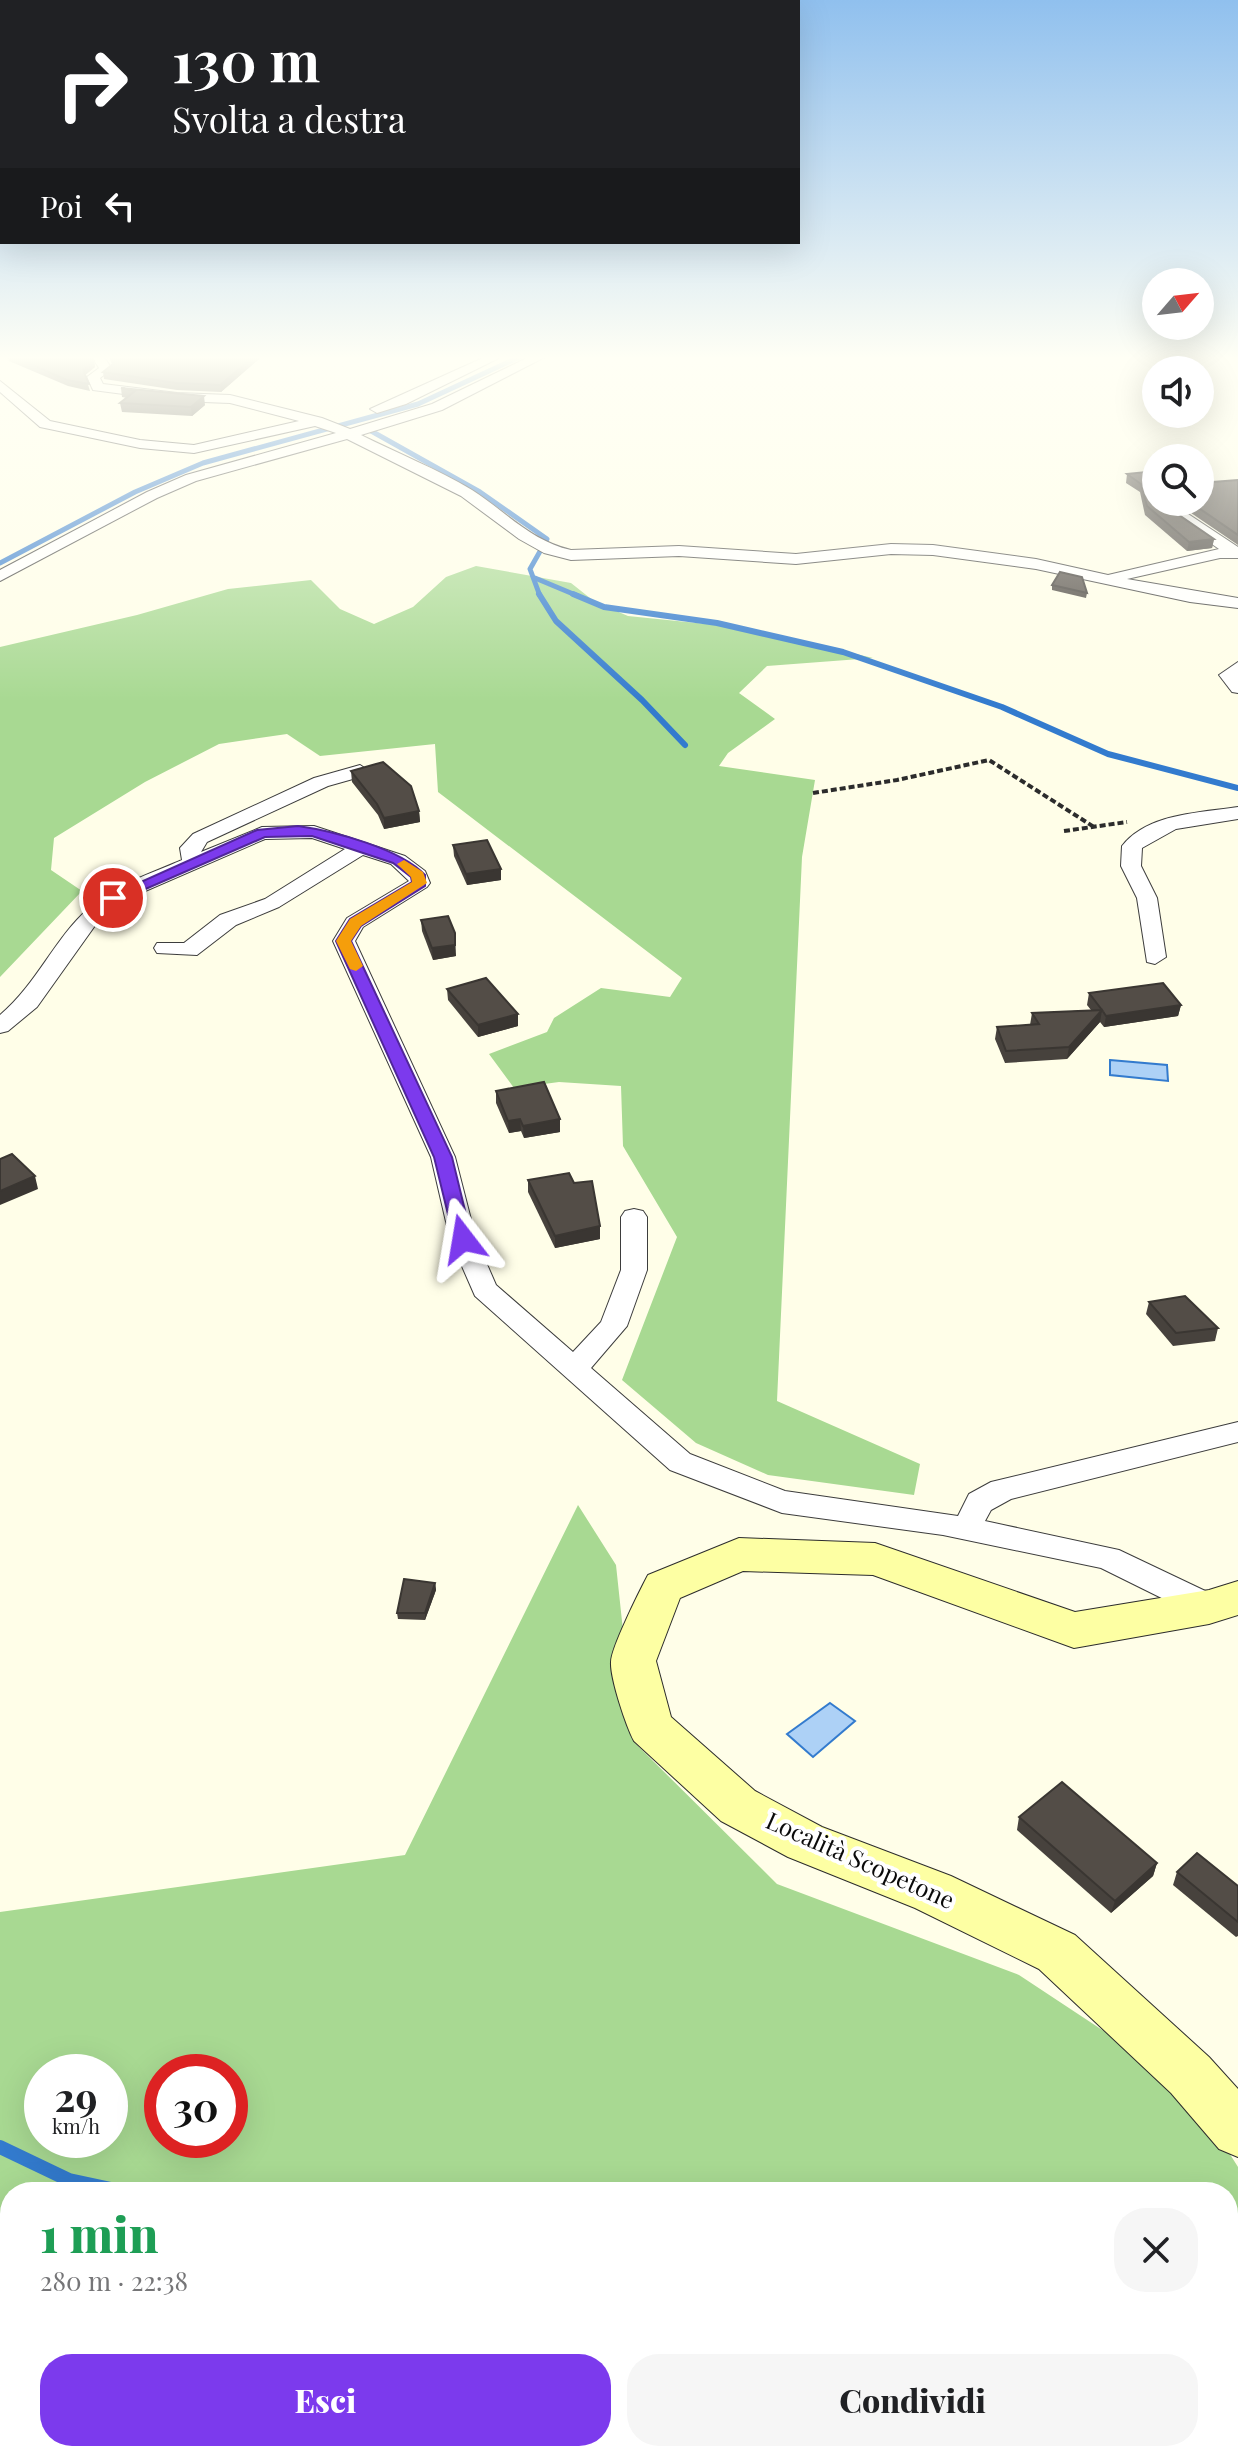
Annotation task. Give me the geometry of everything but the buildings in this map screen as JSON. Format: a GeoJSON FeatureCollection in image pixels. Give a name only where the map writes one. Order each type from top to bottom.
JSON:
{"type":"FeatureCollection","features":[{"type":"Feature","properties":{"kind":"main road","name":"Località Scopetone"},"geometry":{"type":"LineString","coordinates":[[1224,1603],[1074,1630],[875,1559],[739,1554],[663,1587],[633,1661],[650,1727],[738,1806],[805,1842],[933,1892],[1057,1952],[1190,2075],[1238,2130]]}},
{"type":"Feature","properties":{"kind":"street"},"geometry":{"type":"LineString","coordinates":[[0,576],[152,495],[209,472]]}},
{"type":"Feature","properties":{"kind":"street"},"geometry":{"type":"LineString","coordinates":[[424,472],[466,493],[524,536],[550,550],[571,555],[679,551],[796,559],[891,549],[933,550],[1036,564],[1190,597],[1238,603]]}},
{"type":"Feature","properties":{"kind":"street"},"geometry":{"type":"LineString","coordinates":[[1182,516],[1237,553]]}},
{"type":"Feature","properties":{"kind":"street"},"geometry":{"type":"LineString","coordinates":[[1107,578],[1220,553],[1237,553]]}},
{"type":"Feature","properties":{"kind":"street"},"geometry":{"type":"LineString","coordinates":[[1238,667],[1228,675],[1238,688]]}},
{"type":"Feature","properties":{"kind":"street"},"geometry":{"type":"LineString","coordinates":[[193,862],[190,848],[200,838],[321,782],[360,771]]}},
{"type":"Feature","properties":{"kind":"street"},"geometry":{"type":"LineString","coordinates":[[1155,957],[1147,898],[1131,866],[1132,846],[1148,831],[1176,822],[1238,813]]}},
{"type":"Feature","properties":{"kind":"street"},"geometry":{"type":"LineString","coordinates":[[0,1026],[29,1002],[92,916],[113,898],[262,833],[314,832],[398,860],[418,875],[420,883],[355,923],[344,941],[443,1157],[463,1239],[485,1290],[573,1370],[680,1462],[782,1502],[966,1529],[1108,1558],[1224,1603]]}},
{"type":"Feature","properties":{"kind":"street"},"geometry":{"type":"LineString","coordinates":[[165,948],[189,950],[228,920],[272,903],[361,848]]}},
{"type":"Feature","properties":{"kind":"street"},"geometry":{"type":"LineString","coordinates":[[573,1370],[613,1326],[634,1270],[634,1217]]}},
{"type":"Feature","properties":{"kind":"street"},"geometry":{"type":"LineString","coordinates":[[966,1529],[980,1502],[1002,1490],[1238,1432]]}},
{"type":"Feature","properties":{"kind":"path"},"geometry":{"type":"LineString","coordinates":[[813,793],[897,780],[989,760],[1094,827]]}},
{"type":"Feature","properties":{"kind":"green space"},"geometry":{"type":"Polygon","coordinates":[[[476,566],[571,583],[595,602],[628,616],[746,628],[873,658],[767,666],[739,693],[775,719],[728,753],[719,766],[815,780],[802,857],[777,1401],[920,1464],[914,1495],[768,1475],[696,1443],[622,1380],[677,1237],[623,1146],[621,1086],[559,1082],[514,1088],[489,1054],[547,1032],[554,1018],[601,988],[670,997],[682,978],[438,792],[435,744],[320,756],[287,734],[219,744],[145,782],[54,838],[51,870],[82,891],[0,977],[0,647],[137,615],[228,589],[311,580],[340,609],[374,624],[413,607],[446,577],[476,566]]]}},
{"type":"Feature","properties":{"kind":"green space"},"geometry":{"type":"Polygon","coordinates":[[[578,1505],[616,1565],[635,1743],[777,1884],[1019,1975],[1187,2086],[1238,2167],[1238,2182],[0,2182],[0,1912],[405,1855],[578,1505]]]}},
{"type":"Feature","properties":{"kind":"water"},"geometry":{"type":"Polygon","coordinates":[[[1110,1060],[1167,1065],[1168,1081],[1110,1075],[1110,1060]]]}},
{"type":"Feature","properties":{"kind":"water"},"geometry":{"type":"Polygon","coordinates":[[[830,1703],[855,1721],[813,1757],[787,1734],[830,1703]]]}},
{"type":"Feature","properties":{"kind":"waterway"},"geometry":{"type":"LineString","coordinates":[[0,563],[135,492],[182,472]]}},
{"type":"Feature","properties":{"kind":"waterway"},"geometry":{"type":"LineString","coordinates":[[444,472],[480,492],[547,539],[530,569],[540,595]]}},
{"type":"Feature","properties":{"kind":"waterway"},"geometry":{"type":"LineString","coordinates":[[535,578],[578,596]]}},
{"type":"Feature","properties":{"kind":"waterway"},"geometry":{"type":"LineString","coordinates":[[573,594],[604,607],[717,623],[843,652],[1002,707],[1108,754],[1238,788]]}},
{"type":"Feature","properties":{"kind":"waterway"},"geometry":{"type":"LineString","coordinates":[[540,595],[556,621],[642,700],[685,745]]}},
{"type":"Feature","properties":{"kind":"waterway"},"geometry":{"type":"LineString","coordinates":[[0,2147],[78,2182]]}},
{"type":"Feature","properties":{"kind":"slow traffic"},"geometry":{"type":"LineString","coordinates":[[356,966],[344,941],[355,923],[420,883],[418,875],[404,864]]}},
{"type":"Feature","properties":{"kind":"route"},"geometry":{"type":"LineString","coordinates":[[113,898],[262,833],[314,832],[398,860],[418,875],[420,883],[355,923],[344,941],[443,1157],[463,1239]]}}]}
